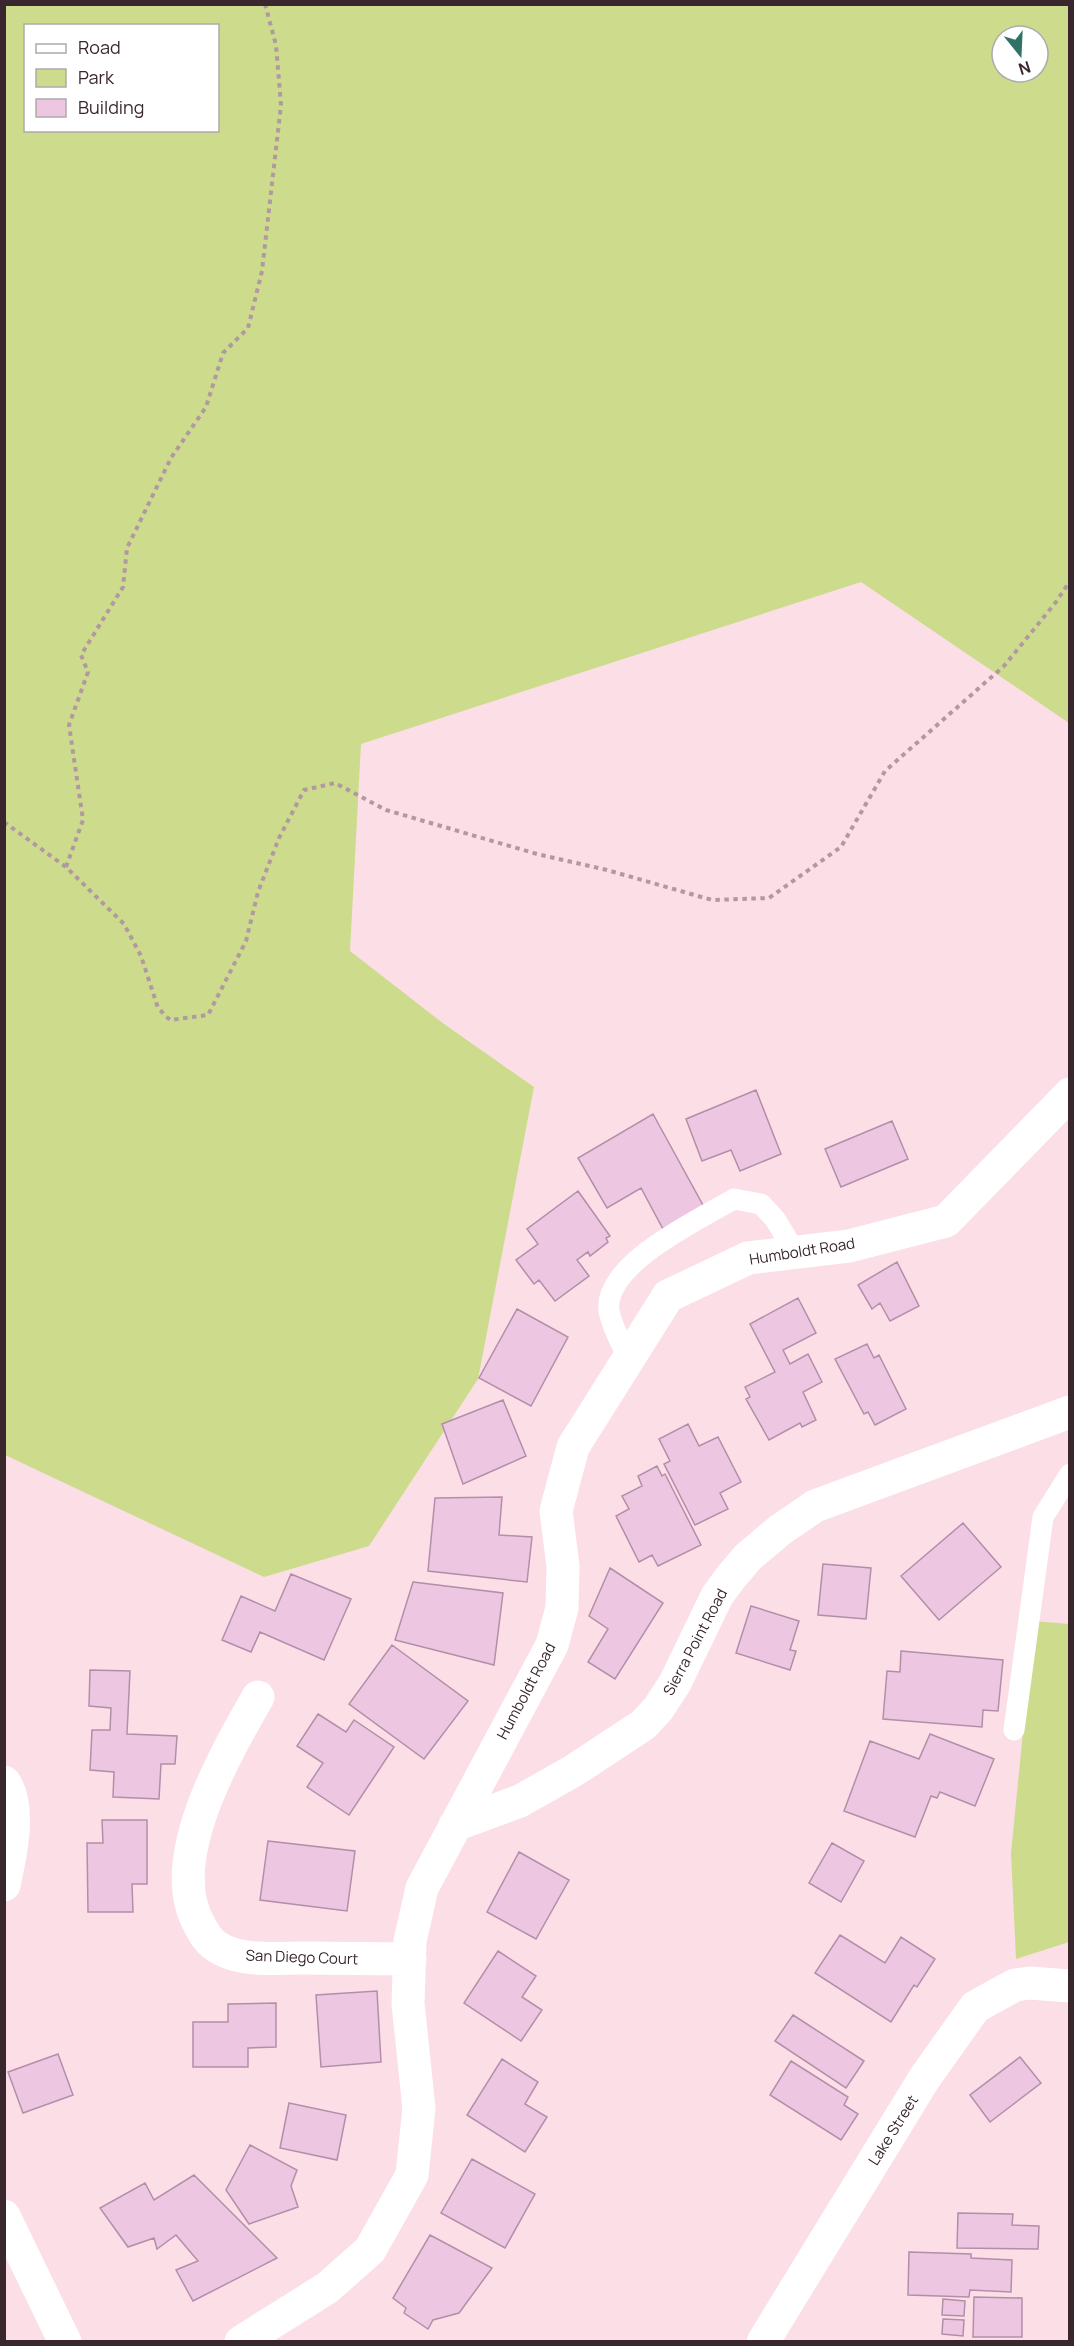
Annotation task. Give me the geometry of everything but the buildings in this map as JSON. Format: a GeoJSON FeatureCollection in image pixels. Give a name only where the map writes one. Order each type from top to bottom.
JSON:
{"type":"FeatureCollection","features":[{"type":"Feature","properties":{"kind":"street","name":"Humboldt Road"},"geometry":{"type":"LineString","coordinates":[[241,2342],[327,2288],[370,2250],[412,2175],[419,2108],[408,2004],[410,1941],[422,1888],[552,1645],[562,1608],[562,1566],[556,1511],[573,1447],[668,1296],[748,1258],[849,1246],[946,1221],[1070,1094]]}},
{"type":"Feature","properties":{"kind":"street","name":"Sierra Point Road"},"geometry":{"type":"LineString","coordinates":[[455,1825],[520,1801],[573,1771],[643,1725],[658,1709],[675,1683],[717,1596],[748,1557],[780,1530],[815,1506],[1070,1412]]}},
{"type":"Feature","properties":{"kind":"street","name":"San Diego Court"},"geometry":{"type":"LineString","coordinates":[[258,1698],[228,1750],[204,1805],[195,1839],[189,1874],[190,1896],[195,1917],[209,1943],[228,1953],[260,1958],[410,1959]]}},
{"type":"Feature","properties":{"kind":"street"},"geometry":{"type":"LineString","coordinates":[[4,1885],[13,1839],[8,1787]]}},
{"type":"Feature","properties":{"kind":"street","name":"Lake Street"},"geometry":{"type":"LineString","coordinates":[[763,2342],[924,2079],[975,2007],[1015,1985],[1030,1983],[1070,1986]]}},
{"type":"Feature","properties":{"kind":"street"},"geometry":{"type":"LineString","coordinates":[[4,2216],[65,2342]]}},
{"type":"Feature","properties":{"kind":"lane"},"geometry":{"type":"LineString","coordinates":[[628,1357],[616,1333],[609,1309],[614,1285],[640,1256],[734,1199],[761,1204],[775,1219],[795,1252]]}},
{"type":"Feature","properties":{"kind":"lane"},"geometry":{"type":"LineString","coordinates":[[1014,1730],[1042,1517],[1070,1473]]}},
{"type":"Feature","properties":{"kind":"path"},"geometry":{"type":"LineString","coordinates":[[66,867],[83,820],[69,724],[88,672],[81,655],[123,587],[127,549],[171,458],[206,406],[223,353],[248,328],[262,271],[281,105],[276,45],[265,4]]}},
{"type":"Feature","properties":{"kind":"path"},"geometry":{"type":"LineString","coordinates":[[4,822],[66,867],[124,924],[141,956],[158,1008],[170,1020],[208,1015],[246,941],[258,892],[279,838],[304,790],[335,783],[386,810],[537,854],[608,870],[712,900],[769,898],[841,847],[885,771],[1004,666],[1056,602],[1070,581]]}},
{"type":"Feature","properties":{"kind":"green space"},"geometry":{"type":"Polygon","coordinates":[[[5,5],[1069,5],[1069,723],[861,582],[361,744],[350,951],[444,1024],[534,1087],[478,1379],[369,1546],[264,1577],[5,1455],[5,5]]]}},
{"type":"Feature","properties":{"kind":"green space"},"geometry":{"type":"Polygon","coordinates":[[[1034,1621],[1069,1624],[1069,1942],[1016,1959],[1011,1853],[1034,1621]]]}}]}
